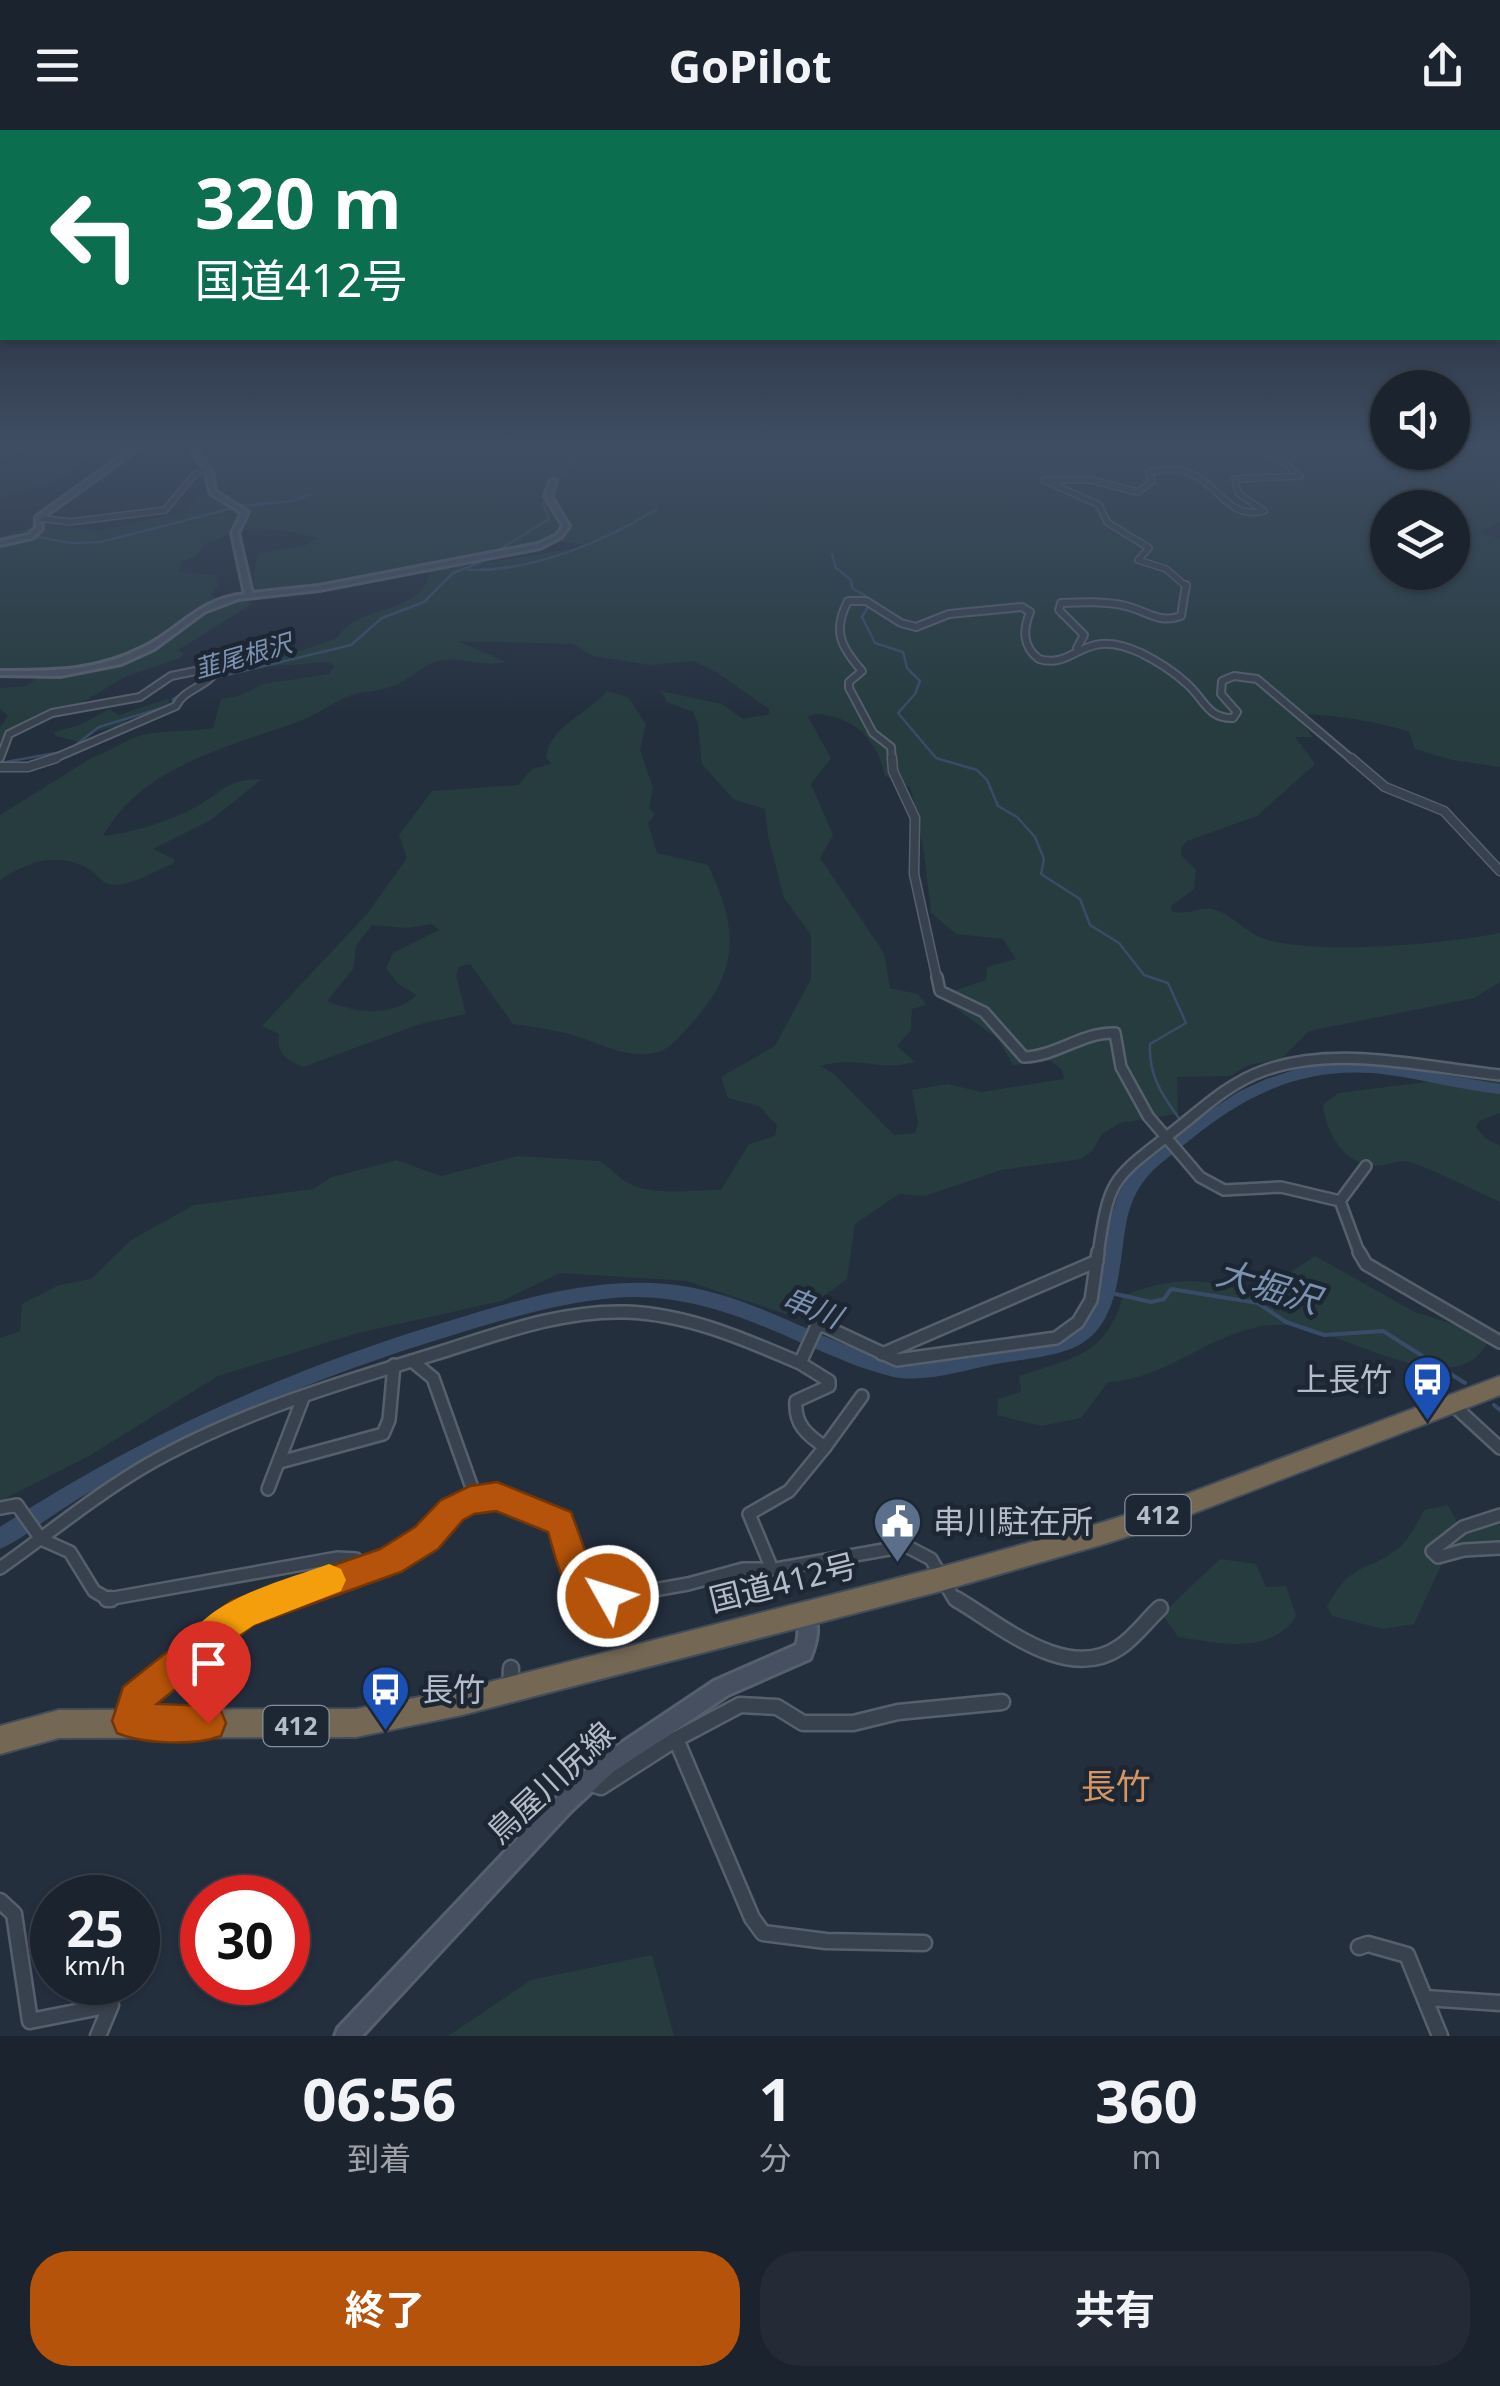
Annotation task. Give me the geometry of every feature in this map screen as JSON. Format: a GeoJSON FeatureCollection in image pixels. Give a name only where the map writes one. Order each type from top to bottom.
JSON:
{"type":"FeatureCollection","features":[{"type":"Feature","properties":{"kind":"highway","name":"国道412号"},"geometry":{"type":"LineString","coordinates":[[0,1740],[59,1724],[129,1721],[287,1726],[356,1723],[412,1714],[510,1679],[941,1580],[1164,1514],[1500,1385]]}},
{"type":"Feature","properties":{"kind":"street"},"geometry":{"type":"LineString","coordinates":[[0,542],[25,537]]}},
{"type":"Feature","properties":{"kind":"street"},"geometry":{"type":"LineString","coordinates":[[236,537],[249,594]]}},
{"type":"Feature","properties":{"kind":"street"},"geometry":{"type":"LineString","coordinates":[[0,673],[60,674],[118,662],[150,647],[207,606],[249,594],[319,588],[532,549],[556,537]]}},
{"type":"Feature","properties":{"kind":"street"},"geometry":{"type":"LineString","coordinates":[[1132,537],[1150,548],[1138,560],[1170,572],[1188,586],[1181,616],[1174,620],[1148,616],[1120,604],[1061,604],[1059,610],[1084,635],[1070,656],[1054,659],[1027,650],[1022,630],[1030,612],[1022,607],[948,614],[936,624],[915,627],[902,623],[870,600],[853,599],[846,603],[837,628],[841,650],[862,671],[848,686],[872,733],[891,747],[893,771],[913,808],[917,828],[914,874],[937,987],[990,1017],[1016,1053],[1024,1057],[1045,1056],[1095,1034],[1115,1032],[1121,1067],[1165,1139],[1200,1177],[1224,1190],[1268,1186],[1340,1201],[1363,1260],[1500,1342]]}},
{"type":"Feature","properties":{"kind":"street"},"geometry":{"type":"LineString","coordinates":[[1075,651],[1099,643],[1148,656],[1192,687],[1198,702],[1223,719],[1234,718],[1236,712],[1221,694],[1222,680],[1234,676],[1260,680],[1386,787],[1444,811],[1500,870]]}},
{"type":"Feature","properties":{"kind":"street"},"geometry":{"type":"LineString","coordinates":[[0,758],[9,734],[52,713],[140,697],[181,673],[220,666],[202,690],[180,697],[176,706],[107,733],[61,757],[28,767],[0,768]]}},
{"type":"Feature","properties":{"kind":"street"},"geometry":{"type":"LineString","coordinates":[[801,1361],[816,1328],[822,1326],[898,1360],[1056,1338],[1072,1328],[1091,1300],[1112,1184],[1124,1168],[1232,1086],[1265,1070],[1304,1062],[1360,1058],[1436,1071],[1500,1075]]}},
{"type":"Feature","properties":{"kind":"street"},"geometry":{"type":"LineString","coordinates":[[1340,1201],[1366,1166]]}},
{"type":"Feature","properties":{"kind":"street"},"geometry":{"type":"LineString","coordinates":[[882,1354],[1097,1262]]}},
{"type":"Feature","properties":{"kind":"street"},"geometry":{"type":"LineString","coordinates":[[0,1568],[160,1458],[250,1416],[394,1365],[569,1316],[626,1312],[678,1319],[801,1361],[830,1381],[829,1386],[796,1401],[794,1413],[804,1433],[824,1448]]}},
{"type":"Feature","properties":{"kind":"street"},"geometry":{"type":"LineString","coordinates":[[412,1361],[433,1378],[476,1499]]}},
{"type":"Feature","properties":{"kind":"street"},"geometry":{"type":"LineString","coordinates":[[280,1462],[383,1434],[389,1420],[394,1365]]}},
{"type":"Feature","properties":{"kind":"street"},"geometry":{"type":"LineString","coordinates":[[772,1569],[749,1514],[802,1479],[862,1396]]}},
{"type":"Feature","properties":{"kind":"street"},"geometry":{"type":"LineString","coordinates":[[268,1489],[303,1398]]}},
{"type":"Feature","properties":{"kind":"street"},"geometry":{"type":"LineString","coordinates":[[1450,1403],[1500,1448]]}},
{"type":"Feature","properties":{"kind":"street"},"geometry":{"type":"LineString","coordinates":[[129,1721],[135,1699],[243,1612],[378,1566],[410,1550],[452,1510],[476,1499],[497,1496],[560,1522],[575,1572],[597,1600],[688,1584],[743,1569],[854,1558],[906,1546],[930,1558],[954,1597],[1052,1655],[1092,1660],[1120,1647],[1160,1608]]}},
{"type":"Feature","properties":{"kind":"street"},"geometry":{"type":"LineString","coordinates":[[0,1508],[17,1505],[40,1537],[70,1552],[94,1591],[108,1599],[338,1558],[356,1559],[364,1568]]}},
{"type":"Feature","properties":{"kind":"street"},"geometry":{"type":"LineString","coordinates":[[1500,1516],[1481,1518],[1448,1536],[1432,1551],[1438,1557],[1464,1550],[1500,1548]]}},
{"type":"Feature","properties":{"kind":"street","name":"鳥屋川尻線"},"geometry":{"type":"LineString","coordinates":[[346,2036],[587,1782],[721,1688],[801,1654],[809,1641],[806,1612]]}},
{"type":"Feature","properties":{"kind":"street"},"geometry":{"type":"LineString","coordinates":[[587,1782],[601,1787],[676,1739],[740,1706],[777,1707],[803,1723],[854,1723],[898,1712],[1002,1702]]}},
{"type":"Feature","properties":{"kind":"street"},"geometry":{"type":"LineString","coordinates":[[676,1739],[752,1918],[764,1933],[826,1941],[924,1942]]}},
{"type":"Feature","properties":{"kind":"street"},"geometry":{"type":"LineString","coordinates":[[0,1901],[14,1914],[30,2021],[111,2005],[110,2016],[98,2036]]}},
{"type":"Feature","properties":{"kind":"street"},"geometry":{"type":"LineString","coordinates":[[1359,1946],[1368,1944],[1407,1955],[1440,2036]]}},
{"type":"Feature","properties":{"kind":"street"},"geometry":{"type":"LineString","coordinates":[[1426,1998],[1500,2003]]}},
{"type":"Feature","properties":{"kind":"green space"},"geometry":{"type":"Polygon","coordinates":[[[0,537],[223,537],[206,543],[195,557],[182,561],[178,572],[216,575],[218,585],[211,596],[227,601],[247,599],[250,605],[178,650],[184,654],[180,658],[125,677],[73,708],[7,733],[0,741],[0,727],[8,716],[0,708],[0,688],[26,686],[38,673],[0,669],[0,537]]]}},
{"type":"Feature","properties":{"kind":"green space"},"geometry":{"type":"Polygon","coordinates":[[[311,537],[1370,537],[1370,590],[1470,590],[1470,537],[1500,539],[1500,767],[1452,760],[1415,749],[1409,732],[1385,725],[1296,715],[1313,737],[1295,737],[1315,764],[1257,816],[1187,841],[1181,848],[1182,856],[1196,870],[1194,889],[1171,906],[1172,911],[1178,912],[1216,910],[1262,938],[1313,946],[1414,944],[1500,933],[1500,982],[1474,998],[1309,1031],[1281,1059],[1249,1065],[1230,1076],[1177,1077],[1178,1114],[1120,1123],[1102,1134],[1093,1150],[1081,1159],[1001,1170],[925,1196],[899,1194],[855,1224],[847,1279],[795,1317],[687,1281],[560,1273],[502,1301],[358,1333],[218,1376],[89,1456],[0,1501],[0,1338],[20,1331],[22,1304],[59,1285],[91,1279],[131,1240],[194,1205],[313,1189],[332,1177],[397,1160],[441,1176],[518,1156],[599,1161],[627,1183],[642,1188],[721,1190],[749,1144],[775,1136],[777,1125],[759,1106],[728,1098],[721,1077],[775,1046],[811,979],[811,935],[784,898],[765,809],[733,799],[702,764],[693,712],[667,702],[661,691],[722,704],[743,719],[770,714],[769,709],[693,661],[649,665],[593,656],[573,644],[458,641],[506,662],[438,661],[391,687],[346,697],[305,719],[192,761],[142,791],[120,811],[103,836],[163,822],[226,787],[262,779],[211,820],[153,849],[174,859],[174,863],[121,884],[103,881],[77,864],[54,860],[21,868],[0,880],[0,815],[93,757],[146,734],[213,728],[221,699],[264,684],[329,674],[335,666],[327,662],[251,668],[337,638],[360,619],[403,603],[425,586],[430,571],[591,546],[552,540],[367,578],[345,577],[302,589],[255,591],[253,576],[258,553],[307,545],[316,538],[311,537]],[[815,714],[808,717],[831,758],[811,784],[833,835],[820,858],[884,953],[890,988],[918,994],[926,1005],[912,1009],[911,1030],[897,1046],[915,1062],[820,1066],[834,1074],[894,1135],[915,1133],[918,1123],[912,1090],[948,1084],[981,1092],[1064,1079],[1062,1070],[1051,1061],[1013,1065],[998,1039],[945,1000],[953,991],[986,980],[987,967],[1016,959],[1003,939],[956,934],[931,913],[921,834],[910,787],[885,776],[870,741],[841,719],[815,714]]]}},
{"type":"Feature","properties":{"kind":"green space"},"geometry":{"type":"Polygon","coordinates":[[[607,691],[628,697],[646,724],[640,750],[653,788],[649,808],[655,814],[648,823],[657,853],[708,865],[725,910],[729,930],[726,968],[690,1025],[665,1049],[642,1054],[565,1033],[513,1024],[470,964],[459,967],[456,975],[466,1014],[420,1024],[303,1067],[287,1058],[279,1046],[279,1034],[262,1026],[367,914],[407,858],[399,835],[432,791],[518,785],[532,769],[551,764],[546,757],[555,737],[607,691]],[[432,924],[406,928],[372,925],[356,946],[353,969],[327,1001],[373,1011],[407,1002],[417,995],[398,984],[386,968],[393,953],[439,930],[432,924]]]}},
{"type":"Feature","properties":{"kind":"green space"},"geometry":{"type":"Polygon","coordinates":[[[167,699],[171,704],[126,720],[125,725],[97,731],[79,742],[54,732],[80,725],[109,709],[119,715],[167,699]]]}},
{"type":"Feature","properties":{"kind":"green space"},"geometry":{"type":"Polygon","coordinates":[[[1460,1078],[1500,1079],[1500,1113],[1479,1121],[1476,1127],[1485,1138],[1500,1146],[1500,1202],[1413,1163],[1364,1164],[1345,1153],[1332,1136],[1323,1105],[1338,1093],[1460,1078]]]}},
{"type":"Feature","properties":{"kind":"green space"},"geometry":{"type":"Polygon","coordinates":[[[1315,1256],[1415,1312],[1490,1336],[1476,1358],[1455,1367],[1429,1367],[1312,1330],[1289,1325],[1264,1326],[1219,1340],[1155,1371],[1108,1382],[1081,1418],[1042,1426],[997,1415],[998,1399],[1021,1392],[1019,1376],[1071,1359],[1097,1343],[1116,1316],[1123,1296],[1157,1285],[1189,1281],[1222,1285],[1255,1296],[1315,1256]]]}},
{"type":"Feature","properties":{"kind":"green space"},"geometry":{"type":"Polygon","coordinates":[[[1448,1505],[1457,1522],[1493,1521],[1500,1526],[1500,1556],[1450,1546],[1414,1624],[1383,1629],[1332,1616],[1327,1607],[1345,1580],[1402,1545],[1424,1510],[1448,1505]]]}},
{"type":"Feature","properties":{"kind":"green space"},"geometry":{"type":"Polygon","coordinates":[[[1220,1559],[1256,1564],[1266,1587],[1286,1586],[1296,1616],[1285,1629],[1258,1642],[1242,1644],[1178,1637],[1162,1614],[1220,1559]]]}},
{"type":"Feature","properties":{"kind":"green space"},"geometry":{"type":"Polygon","coordinates":[[[652,1955],[674,2036],[448,2036],[531,1980],[652,1955]]]}},
{"type":"Feature","properties":{"kind":"waterway"},"geometry":{"type":"LineString","coordinates":[[0,547],[40,537],[70,543],[121,537]]}},
{"type":"Feature","properties":{"kind":"waterway","name":"韮尾根沢"},"geometry":{"type":"LineString","coordinates":[[494,553],[520,537]]}},
{"type":"Feature","properties":{"kind":"waterway"},"geometry":{"type":"LineString","coordinates":[[468,570],[542,560],[605,537]]}},
{"type":"Feature","properties":{"kind":"waterway"},"geometry":{"type":"LineString","coordinates":[[832,554],[836,568],[851,580],[852,588],[866,596]]}},
{"type":"Feature","properties":{"kind":"waterway","name":"韮尾根沢"},"geometry":{"type":"LineString","coordinates":[[215,678],[351,645],[382,618],[424,602],[453,573],[486,560]]}},
{"type":"Feature","properties":{"kind":"waterway"},"geometry":{"type":"LineString","coordinates":[[868,607],[862,617],[875,643],[903,652],[907,668],[920,681],[915,694],[898,713],[936,758],[977,770],[987,780],[998,806],[1017,817],[1035,837],[1044,859],[1041,874],[1080,899],[1090,925],[1119,943],[1144,975],[1168,983],[1186,1023],[1150,1044],[1151,1066],[1181,1121]]}},
{"type":"Feature","properties":{"kind":"waterway","name":"韮尾根沢"},"geometry":{"type":"LineString","coordinates":[[173,705],[173,699],[186,691]]}},
{"type":"Feature","properties":{"kind":"waterway","name":"韮尾根沢"},"geometry":{"type":"LineString","coordinates":[[73,747],[99,727],[165,707]]}},
{"type":"Feature","properties":{"kind":"waterway","name":"韮尾根沢"},"geometry":{"type":"LineString","coordinates":[[0,763],[61,752]]}},
{"type":"Feature","properties":{"kind":"waterway","name":"串川"},"geometry":{"type":"LineString","coordinates":[[0,1539],[108,1471],[281,1386],[402,1342],[568,1297],[633,1290],[701,1297],[901,1370],[1053,1347],[1081,1335],[1094,1323],[1108,1285],[1126,1195],[1136,1176],[1216,1112],[1243,1096],[1272,1082],[1335,1068],[1388,1070],[1500,1089]]}},
{"type":"Feature","properties":{"kind":"waterway","name":"大堀沢"},"geometry":{"type":"LineString","coordinates":[[1107,1292],[1151,1302],[1164,1299],[1171,1289],[1258,1303],[1286,1322],[1324,1335],[1383,1331],[1465,1383]]}},
{"type":"Feature","properties":{"kind":"waterway","name":"大堀沢"},"geometry":{"type":"LineString","coordinates":[[1494,1405],[1500,1410]]}},
{"type":"Feature","properties":{"kind":"slow traffic"},"geometry":{"type":"LineString","coordinates":[[206,1640],[243,1612],[329,1580]]}},
{"type":"Feature","properties":{"kind":"place","name":"上長竹"},"geometry":{"type":"Point","coordinates":[1427,1422]}},
{"type":"Feature","properties":{"kind":"place","name":"串川駐在所"},"geometry":{"type":"Point","coordinates":[898,1564]}},
{"type":"Feature","properties":{"kind":"place","name":"長竹"},"geometry":{"type":"Point","coordinates":[386,1732]}},
{"type":"Feature","properties":{"kind":"district","name":"長竹"},"geometry":{"type":"Point","coordinates":[1116,1787]}},
{"type":"Feature","properties":{"kind":"route"},"geometry":{"type":"LineString","coordinates":[[208,1723],[129,1721],[135,1699],[243,1612],[389,1561],[426,1538],[452,1510],[470,1500],[497,1496],[560,1522],[582,1585],[597,1600],[608,1596]]}}]}
